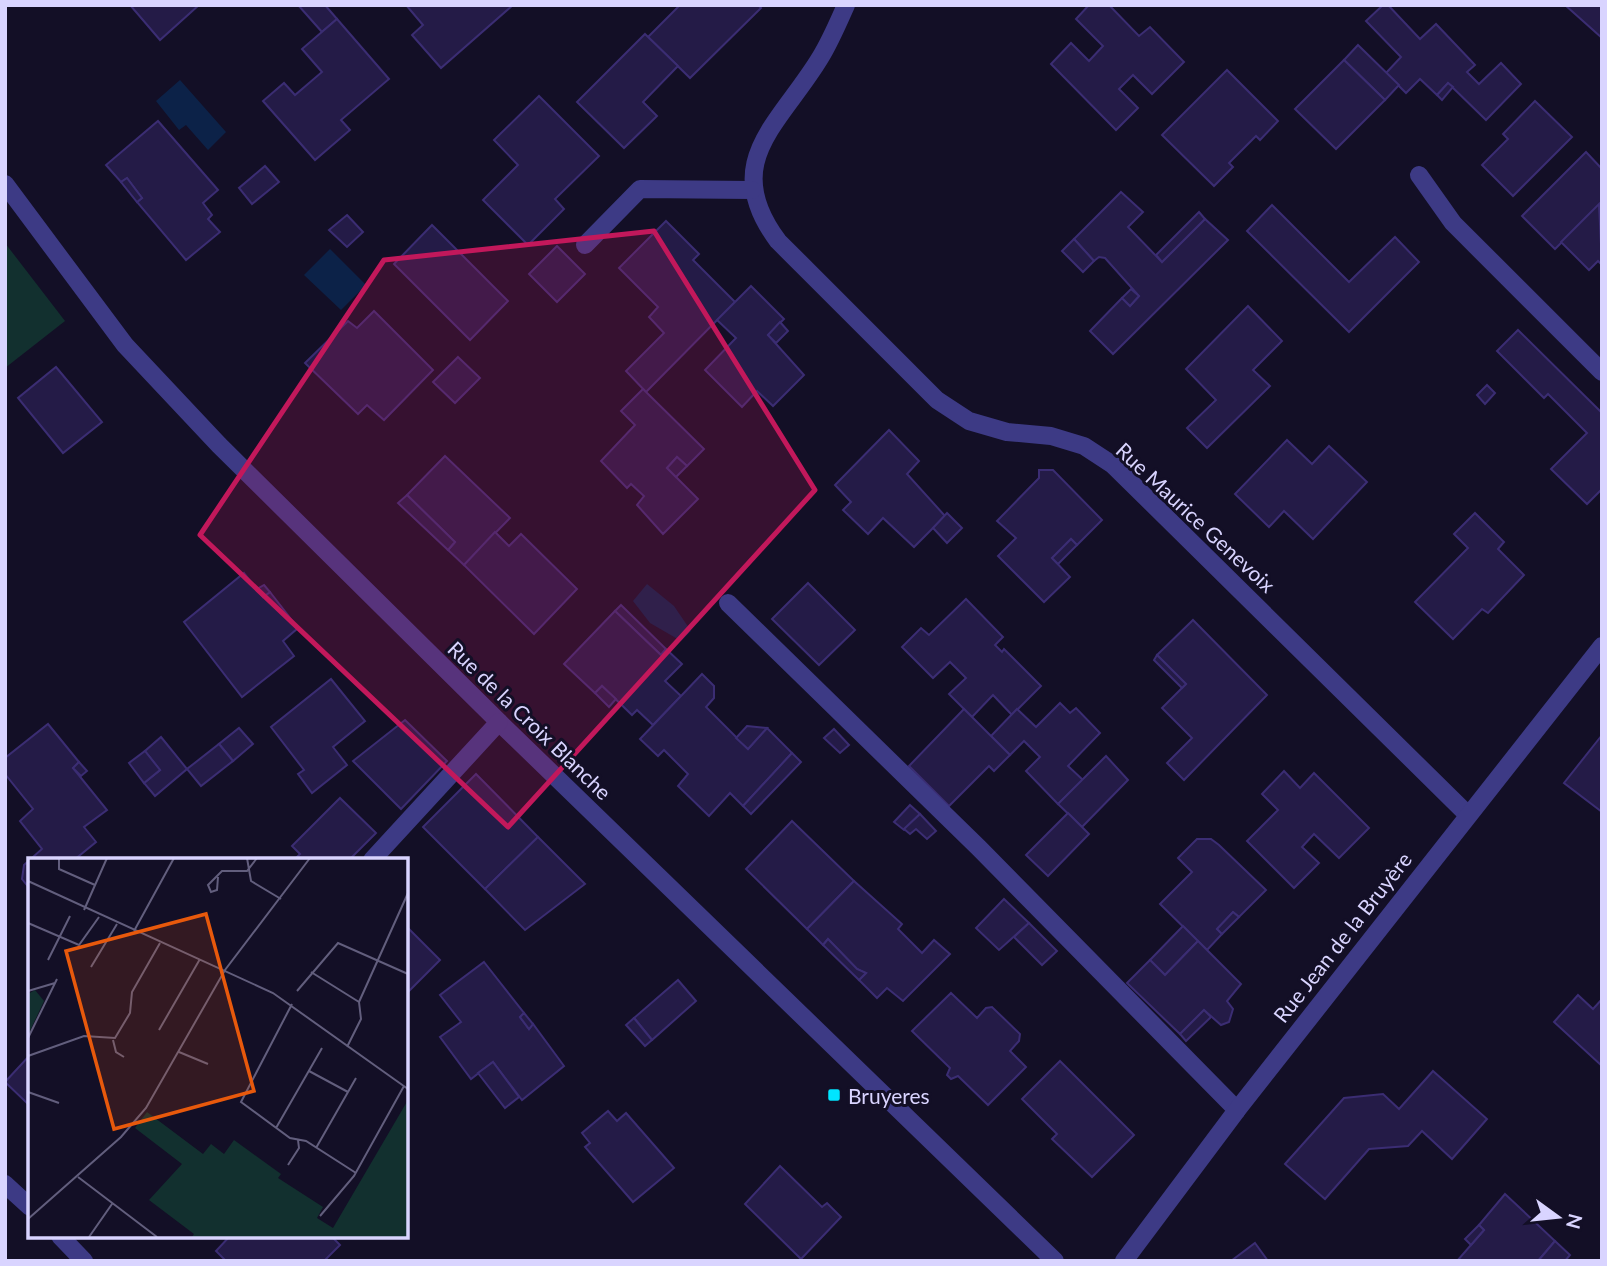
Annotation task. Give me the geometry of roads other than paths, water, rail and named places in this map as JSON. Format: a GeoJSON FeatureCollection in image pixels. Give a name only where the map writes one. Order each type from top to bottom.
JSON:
{"type":"FeatureCollection","features":[{"type":"Feature","properties":{"kind":"street"},"geometry":{"type":"LineString","coordinates":[[585,245],[640,189],[752,190],[756,160],[768,131],[821,58],[846,5]]}},
{"type":"Feature","properties":{"kind":"street"},"geometry":{"type":"LineString","coordinates":[[1419,175],[1453,223],[1602,372]]}},
{"type":"Feature","properties":{"kind":"street","name":"Rue de la Croix Blanche"},"geometry":{"type":"LineString","coordinates":[[5,184],[125,345],[219,444],[499,722],[1055,1261]]}},
{"type":"Feature","properties":{"kind":"street","name":"Rue Maurice Genevoix"},"geometry":{"type":"LineString","coordinates":[[752,190],[760,217],[778,241],[937,400],[969,421],[1007,432],[1052,436],[1084,446],[1113,465],[1467,814]]}},
{"type":"Feature","properties":{"kind":"street"},"geometry":{"type":"LineString","coordinates":[[727,603],[979,848],[1237,1110]]}},
{"type":"Feature","properties":{"kind":"street","name":"Rue Jean de la Bruyère"},"geometry":{"type":"LineString","coordinates":[[1124,1261],[1237,1110],[1467,814],[1602,646]]}},
{"type":"Feature","properties":{"kind":"street"},"geometry":{"type":"LineString","coordinates":[[374,858],[499,722]]}},
{"type":"Feature","properties":{"kind":"street"},"geometry":{"type":"LineString","coordinates":[[5,1184],[28,1205]]}},
{"type":"Feature","properties":{"kind":"street"},"geometry":{"type":"LineString","coordinates":[[62,1238],[84,1261]]}},
{"type":"Feature","properties":{"kind":"water"},"geometry":{"type":"Polygon","coordinates":[[[180,80],[226,132],[208,150],[186,125],[179,130],[156,101],[180,80]]]}},
{"type":"Feature","properties":{"kind":"water"},"geometry":{"type":"Polygon","coordinates":[[[330,249],[366,285],[341,310],[304,275],[330,249]]]}},
{"type":"Feature","properties":{"kind":"water"},"geometry":{"type":"Polygon","coordinates":[[[647,584],[674,606],[691,631],[681,641],[650,623],[633,601],[647,584]]]}},
{"type":"Feature","properties":{"kind":"place","name":"Bruyeres"},"geometry":{"type":"Point","coordinates":[834,1095]}}]}
